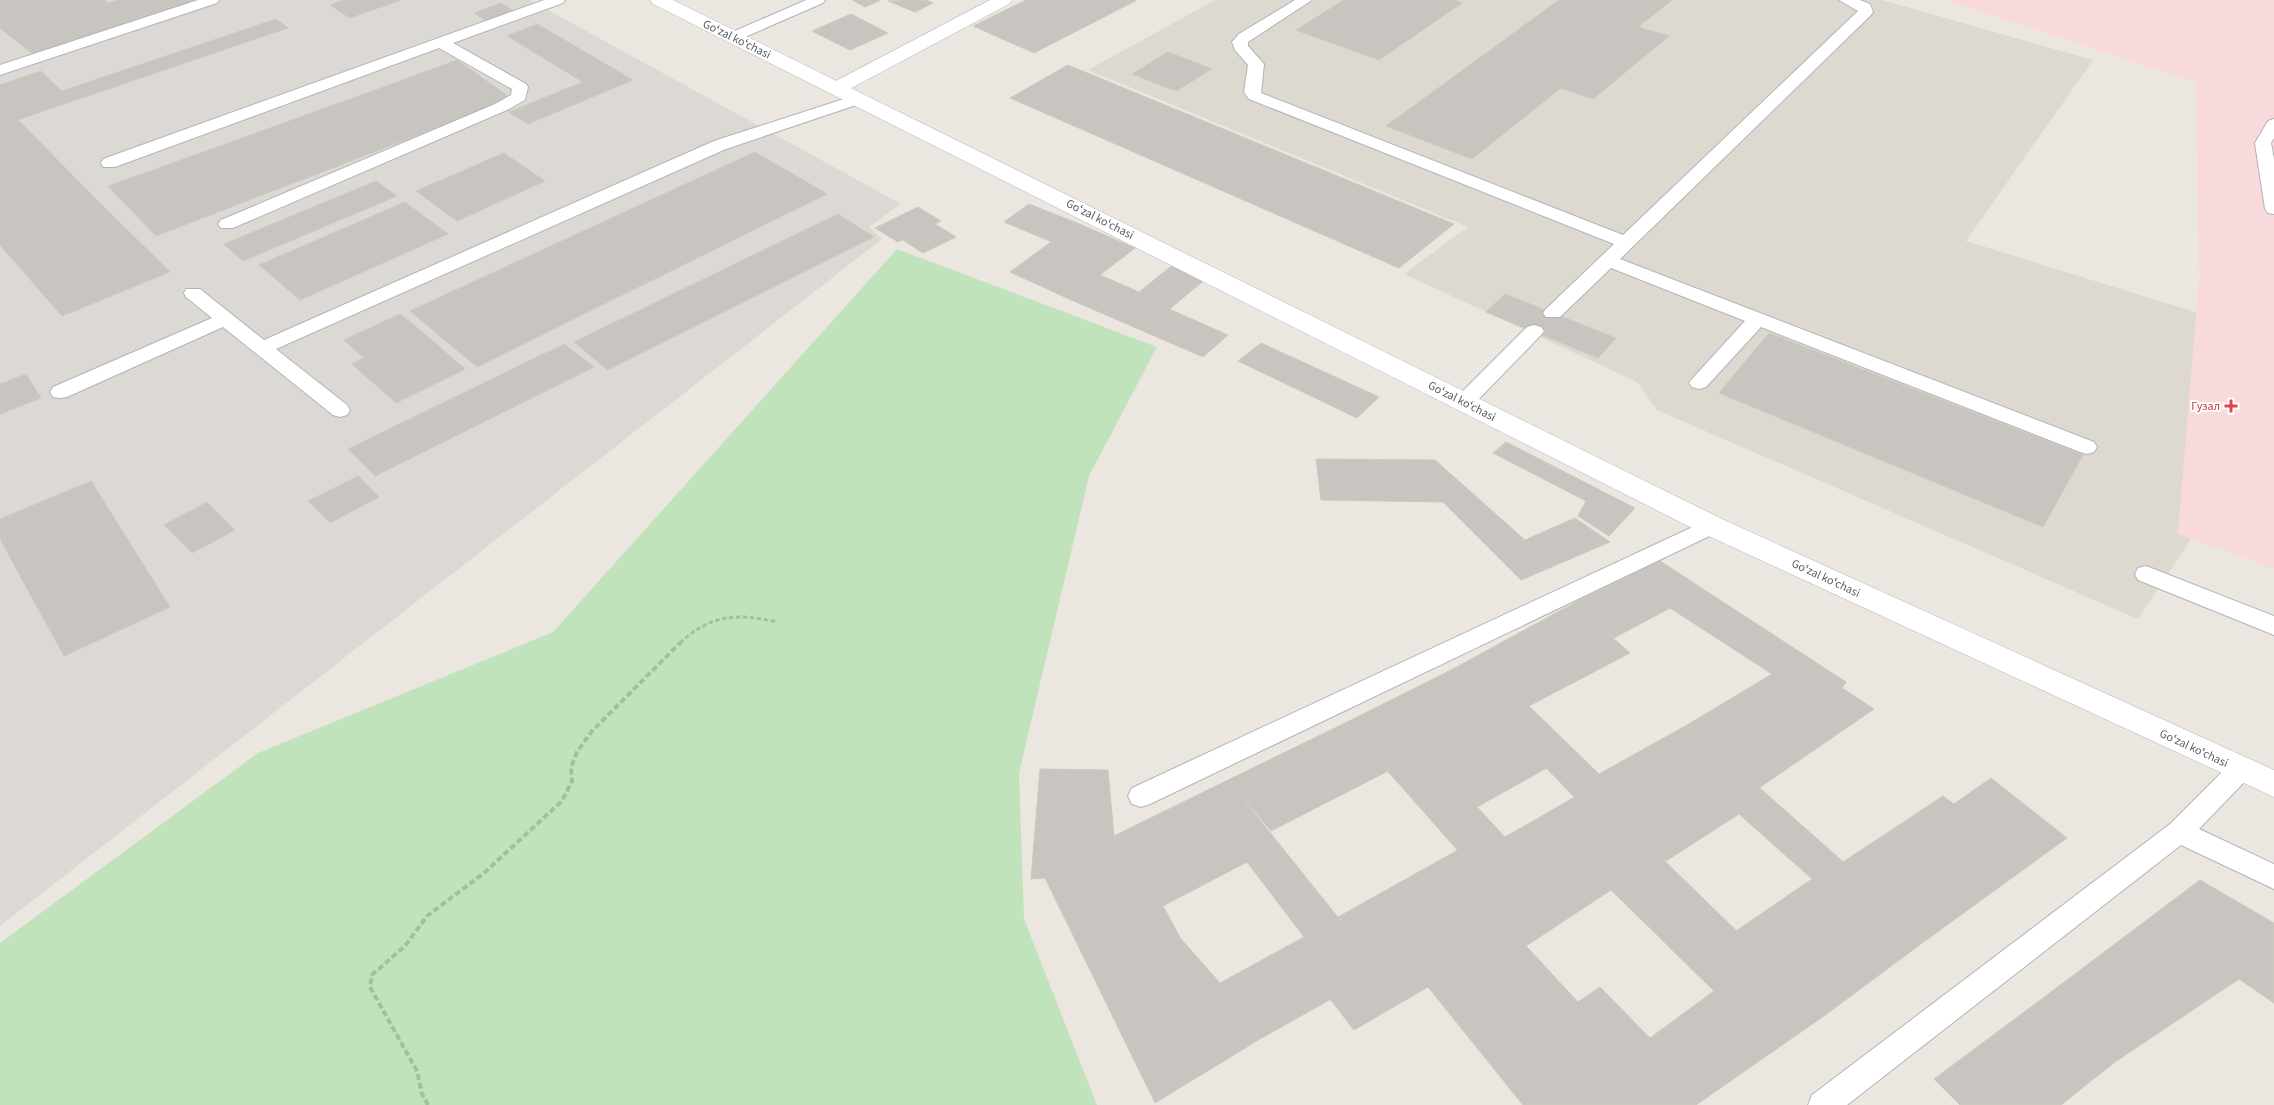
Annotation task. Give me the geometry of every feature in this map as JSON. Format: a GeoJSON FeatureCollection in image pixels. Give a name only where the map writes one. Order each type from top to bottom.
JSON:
{"type":"FeatureCollection","features":[{"type":"Feature","properties":{"kind":"street","name":"Goʻzal koʻchasi"},"geometry":{"type":"LineString","coordinates":[[659,0],[1712,526],[2274,784]]}},
{"type":"Feature","properties":{"kind":"street"},"geometry":{"type":"LineString","coordinates":[[848,94],[1003,0]]}},
{"type":"Feature","properties":{"kind":"lane"},"geometry":{"type":"LineString","coordinates":[[0,70],[212,0]]}},
{"type":"Feature","properties":{"kind":"lane"},"geometry":{"type":"LineString","coordinates":[[110,163],[558,0]]}},
{"type":"Feature","properties":{"kind":"lane"},"geometry":{"type":"LineString","coordinates":[[733,37],[818,0]]}},
{"type":"Feature","properties":{"kind":"lane"},"geometry":{"type":"LineString","coordinates":[[1305,0],[1244,37],[1240,42],[1240,47],[1256,64],[1252,92],[1255,96],[1624,242]]}},
{"type":"Feature","properties":{"kind":"lane"},"geometry":{"type":"LineString","coordinates":[[1553,313],[1624,242],[1866,12],[1865,7],[1846,0]]}},
{"type":"Feature","properties":{"kind":"lane"},"geometry":{"type":"LineString","coordinates":[[226,224],[501,107],[519,96],[520,87],[441,42]]}},
{"type":"Feature","properties":{"kind":"lane"},"geometry":{"type":"LineString","coordinates":[[261,348],[720,145],[848,94]]}},
{"type":"Feature","properties":{"kind":"lane"},"geometry":{"type":"LineString","coordinates":[[2274,124],[2262,143],[2274,209]]}},
{"type":"Feature","properties":{"kind":"lane"},"geometry":{"type":"LineString","coordinates":[[1607,260],[2087,447]]}},
{"type":"Feature","properties":{"kind":"lane"},"geometry":{"type":"LineString","coordinates":[[193,293],[340,410]]}},
{"type":"Feature","properties":{"kind":"lane"},"geometry":{"type":"LineString","coordinates":[[1699,383],[1758,318]]}},
{"type":"Feature","properties":{"kind":"lane"},"geometry":{"type":"LineString","coordinates":[[60,392],[225,319]]}},
{"type":"Feature","properties":{"kind":"lane"},"geometry":{"type":"LineString","coordinates":[[1464,402],[1534,331]]}},
{"type":"Feature","properties":{"kind":"lane"},"geometry":{"type":"LineString","coordinates":[[1141,796],[1712,526]]}},
{"type":"Feature","properties":{"kind":"lane"},"geometry":{"type":"LineString","coordinates":[[2146,574],[2274,626]]}},
{"type":"Feature","properties":{"kind":"lane"},"geometry":{"type":"LineString","coordinates":[[1823,1105],[2179,832],[2241,769]]}},
{"type":"Feature","properties":{"kind":"lane"},"geometry":{"type":"LineString","coordinates":[[2179,832],[2274,877]]}},
{"type":"Feature","properties":{"kind":"path"},"geometry":{"type":"LineString","coordinates":[[428,1105],[422,1094],[417,1071],[370,987],[372,975],[405,946],[428,916],[484,873],[562,801],[572,781],[571,767],[577,752],[592,731],[629,692],[696,628],[708,622],[734,617],[760,618],[777,622]]}},
{"type":"Feature","properties":{"kind":"shaded area"},"geometry":{"type":"Polygon","coordinates":[[[0,0],[530,0],[901,204],[869,227],[882,239],[0,926],[0,0]]]}},
{"type":"Feature","properties":{"kind":"shaded area"},"geometry":{"type":"Polygon","coordinates":[[[1215,0],[1882,0],[2093,60],[1966,241],[2211,317],[2197,530],[2138,619],[1657,410],[1637,382],[1404,274],[1468,227],[1088,70],[1215,0]]]}},
{"type":"Feature","properties":{"kind":"shaded area","name":"Гузал"},"geometry":{"type":"Polygon","coordinates":[[[1954,0],[2274,0],[2274,569],[2178,534],[2199,278],[2196,83],[1951,2],[1954,0]]]}},
{"type":"Feature","properties":{"kind":"green space"},"geometry":{"type":"Polygon","coordinates":[[[897,249],[1157,347],[1089,476],[1019,773],[1024,919],[1097,1105],[0,1105],[0,943],[258,753],[553,632],[897,249]]]}},
{"type":"Feature","properties":{"kind":"building"},"geometry":{"type":"Polygon","coordinates":[[[89,0],[0,29],[0,1],[89,0]]]}},
{"type":"Feature","properties":{"kind":"building"},"geometry":{"type":"Polygon","coordinates":[[[89,0],[104,0],[109,3],[10,36],[1,29],[89,0]]]}},
{"type":"Feature","properties":{"kind":"building"},"geometry":{"type":"Polygon","coordinates":[[[118,0],[158,0],[171,9],[34,55],[10,36],[118,0]]]}},
{"type":"Feature","properties":{"kind":"building"},"geometry":{"type":"Polygon","coordinates":[[[158,0],[196,0],[171,9],[158,0]]]}},
{"type":"Feature","properties":{"kind":"building"},"geometry":{"type":"Polygon","coordinates":[[[344,0],[401,0],[350,18],[330,5],[344,0]]]}},
{"type":"Feature","properties":{"kind":"building"},"geometry":{"type":"Polygon","coordinates":[[[852,0],[881,0],[865,7],[852,0]]]}},
{"type":"Feature","properties":{"kind":"building"},"geometry":{"type":"Polygon","coordinates":[[[926,0],[933,3],[915,12],[888,1],[926,0]]]}},
{"type":"Feature","properties":{"kind":"building"},"geometry":{"type":"Polygon","coordinates":[[[1026,0],[1137,0],[1034,53],[973,26],[1026,0]]]}},
{"type":"Feature","properties":{"kind":"building"},"geometry":{"type":"Polygon","coordinates":[[[1344,0],[1454,0],[1462,3],[1379,60],[1296,30],[1344,0]]]}},
{"type":"Feature","properties":{"kind":"building"},"geometry":{"type":"Polygon","coordinates":[[[1559,0],[1672,0],[1638,27],[1669,36],[1593,99],[1561,88],[1472,159],[1386,126],[1559,0]]]}},
{"type":"Feature","properties":{"kind":"building"},"geometry":{"type":"Polygon","coordinates":[[[501,3],[518,14],[491,24],[474,13],[501,3]]]}},
{"type":"Feature","properties":{"kind":"building"},"geometry":{"type":"Polygon","coordinates":[[[851,14],[888,33],[850,50],[812,31],[851,14]]]}},
{"type":"Feature","properties":{"kind":"building"},"geometry":{"type":"Polygon","coordinates":[[[276,19],[288,28],[73,101],[62,91],[276,19]]]}},
{"type":"Feature","properties":{"kind":"building"},"geometry":{"type":"Polygon","coordinates":[[[537,24],[633,80],[528,124],[509,112],[583,82],[507,36],[537,24]]]}},
{"type":"Feature","properties":{"kind":"building"},"geometry":{"type":"Polygon","coordinates":[[[1168,52],[1212,69],[1176,91],[1132,74],[1168,52]]]}},
{"type":"Feature","properties":{"kind":"building"},"geometry":{"type":"Polygon","coordinates":[[[457,60],[512,99],[457,120],[403,80],[457,60]]]}},
{"type":"Feature","properties":{"kind":"building"},"geometry":{"type":"Polygon","coordinates":[[[1068,65],[1454,224],[1399,268],[1010,98],[1068,65]]]}},
{"type":"Feature","properties":{"kind":"building"},"geometry":{"type":"Polygon","coordinates":[[[41,71],[51,81],[0,98],[0,85],[41,71]]]}},
{"type":"Feature","properties":{"kind":"building"},"geometry":{"type":"Polygon","coordinates":[[[403,80],[457,120],[205,217],[156,169],[403,80]]]}},
{"type":"Feature","properties":{"kind":"building"},"geometry":{"type":"Polygon","coordinates":[[[51,81],[73,101],[0,126],[0,98],[51,81]]]}},
{"type":"Feature","properties":{"kind":"building"},"geometry":{"type":"Polygon","coordinates":[[[18,120],[100,203],[0,240],[0,126],[18,120]]]}},
{"type":"Feature","properties":{"kind":"building"},"geometry":{"type":"Polygon","coordinates":[[[755,152],[827,194],[699,257],[629,210],[755,152]]]}},
{"type":"Feature","properties":{"kind":"building"},"geometry":{"type":"Polygon","coordinates":[[[504,153],[545,181],[457,221],[416,191],[504,153]]]}},
{"type":"Feature","properties":{"kind":"building"},"geometry":{"type":"Polygon","coordinates":[[[156,169],[205,217],[156,236],[108,186],[156,169]]]}},
{"type":"Feature","properties":{"kind":"building"},"geometry":{"type":"Polygon","coordinates":[[[376,181],[397,196],[243,261],[224,244],[376,181]]]}},
{"type":"Feature","properties":{"kind":"building"},"geometry":{"type":"Polygon","coordinates":[[[405,202],[448,234],[300,300],[259,265],[405,202]]]}},
{"type":"Feature","properties":{"kind":"building"},"geometry":{"type":"Polygon","coordinates":[[[100,203],[170,272],[62,316],[0,245],[0,240],[100,203]]]}},
{"type":"Feature","properties":{"kind":"building"},"geometry":{"type":"Polygon","coordinates":[[[1029,204],[1077,223],[1052,242],[1004,222],[1029,204]]]}},
{"type":"Feature","properties":{"kind":"building"},"geometry":{"type":"Polygon","coordinates":[[[918,207],[941,221],[898,242],[875,228],[918,207]]]}},
{"type":"Feature","properties":{"kind":"building"},"geometry":{"type":"Polygon","coordinates":[[[629,210],[699,257],[477,367],[410,311],[629,210]]]}},
{"type":"Feature","properties":{"kind":"building"},"geometry":{"type":"Polygon","coordinates":[[[838,214],[874,237],[608,370],[574,342],[838,214]]]}},
{"type":"Feature","properties":{"kind":"building"},"geometry":{"type":"Polygon","coordinates":[[[1077,223],[1135,248],[1069,299],[1010,272],[1077,223]]]}},
{"type":"Feature","properties":{"kind":"building"},"geometry":{"type":"Polygon","coordinates":[[[935,224],[956,237],[923,253],[903,240],[935,224]]]}},
{"type":"Feature","properties":{"kind":"building"},"geometry":{"type":"Polygon","coordinates":[[[1174,264],[1207,278],[1143,331],[1069,299],[1100,275],[1139,292],[1174,264]]]}},
{"type":"Feature","properties":{"kind":"building"},"geometry":{"type":"Polygon","coordinates":[[[1505,294],[1616,338],[1598,358],[1486,312],[1505,294]]]}},
{"type":"Feature","properties":{"kind":"building"},"geometry":{"type":"Polygon","coordinates":[[[1169,309],[1228,335],[1203,357],[1143,331],[1169,309]]]}},
{"type":"Feature","properties":{"kind":"building"},"geometry":{"type":"Polygon","coordinates":[[[400,314],[421,331],[364,358],[344,340],[400,314]]]}},
{"type":"Feature","properties":{"kind":"building"},"geometry":{"type":"Polygon","coordinates":[[[421,331],[465,369],[396,403],[352,364],[421,331]]]}},
{"type":"Feature","properties":{"kind":"building"},"geometry":{"type":"Polygon","coordinates":[[[1769,333],[2083,455],[2043,527],[1719,393],[1769,333]]]}},
{"type":"Feature","properties":{"kind":"building"},"geometry":{"type":"Polygon","coordinates":[[[1261,343],[1379,397],[1357,418],[1238,361],[1261,343]]]}},
{"type":"Feature","properties":{"kind":"building"},"geometry":{"type":"Polygon","coordinates":[[[564,344],[594,367],[375,476],[348,449],[564,344]]]}},
{"type":"Feature","properties":{"kind":"building"},"geometry":{"type":"Polygon","coordinates":[[[26,374],[41,398],[0,414],[0,384],[26,374]]]}},
{"type":"Feature","properties":{"kind":"building"},"geometry":{"type":"Polygon","coordinates":[[[1506,442],[1635,508],[1609,536],[1578,516],[1586,501],[1493,453],[1506,442]]]}},
{"type":"Feature","properties":{"kind":"building"},"geometry":{"type":"Polygon","coordinates":[[[1316,459],[1435,460],[1525,540],[1575,518],[1610,542],[1521,580],[1443,502],[1321,500],[1316,459]]]}},
{"type":"Feature","properties":{"kind":"building"},"geometry":{"type":"Polygon","coordinates":[[[358,476],[379,497],[330,523],[308,501],[358,476]]]}},
{"type":"Feature","properties":{"kind":"building"},"geometry":{"type":"Polygon","coordinates":[[[91,481],[170,607],[64,656],[0,539],[0,519],[91,481]]]}},
{"type":"Feature","properties":{"kind":"building"},"geometry":{"type":"Polygon","coordinates":[[[207,502],[235,530],[192,553],[164,525],[207,502]]]}},
{"type":"Feature","properties":{"kind":"building"},"geometry":{"type":"Polygon","coordinates":[[[1660,561],[1846,682],[1842,688],[1874,709],[1759,788],[1687,725],[1772,674],[1670,608],[1614,638],[1574,603],[1660,561]]]}},
{"type":"Feature","properties":{"kind":"building"},"geometry":{"type":"Polygon","coordinates":[[[1574,603],[1630,653],[1529,706],[1599,774],[1687,725],[1735,766],[1616,840],[1451,670],[1574,603]]]}},
{"type":"Feature","properties":{"kind":"building"},"geometry":{"type":"Polygon","coordinates":[[[1451,670],[1547,768],[1477,807],[1505,837],[1575,797],[1616,840],[1506,905],[1345,723],[1451,670]]]}},
{"type":"Feature","properties":{"kind":"building"},"geometry":{"type":"Polygon","coordinates":[[[1345,723],[1388,771],[1271,831],[1228,780],[1345,723]]]}},
{"type":"Feature","properties":{"kind":"building"},"geometry":{"type":"Polygon","coordinates":[[[1735,766],[1929,938],[1824,1016],[1736,931],[1812,879],[1739,814],[1666,861],[1633,830],[1735,766]]]}},
{"type":"Feature","properties":{"kind":"building"},"geometry":{"type":"Polygon","coordinates":[[[1040,769],[1108,770],[1114,836],[1163,906],[1181,939],[1220,983],[1260,1039],[1155,1103],[1045,878],[1031,879],[1040,769]]]}},
{"type":"Feature","properties":{"kind":"building"},"geometry":{"type":"Polygon","coordinates":[[[1991,778],[2067,838],[1929,938],[1843,862],[1943,796],[1954,804],[1991,778]]]}},
{"type":"Feature","properties":{"kind":"building"},"geometry":{"type":"Polygon","coordinates":[[[1228,780],[1381,971],[1260,1039],[1220,983],[1304,937],[1247,862],[1163,906],[1114,836],[1228,780]]]}},
{"type":"Feature","properties":{"kind":"building"},"geometry":{"type":"Polygon","coordinates":[[[1633,830],[1824,1016],[1696,1105],[1602,1105],[1449,929],[1499,898],[1506,905],[1633,830]],[[1611,890],[1526,946],[1578,1002],[1600,987],[1650,1038],[1714,991],[1611,890]]]}},
{"type":"Feature","properties":{"kind":"building"},"geometry":{"type":"Polygon","coordinates":[[[1458,850],[1499,898],[1449,929],[1602,1105],[1523,1105],[1428,987],[1354,1030],[1330,999],[1381,971],[1338,917],[1458,850]]]}},
{"type":"Feature","properties":{"kind":"building"},"geometry":{"type":"Polygon","coordinates":[[[2200,880],[2274,923],[2274,1003],[2239,979],[2115,1062],[2043,998],[2200,880]]]}},
{"type":"Feature","properties":{"kind":"building"},"geometry":{"type":"Polygon","coordinates":[[[2043,998],[2115,1062],[2061,1105],[1960,1105],[1934,1079],[2043,998]]]}},
{"type":"Feature","properties":{"kind":"place","name":"Гузал"},"geometry":{"type":"Point","coordinates":[2231,406]}}]}
